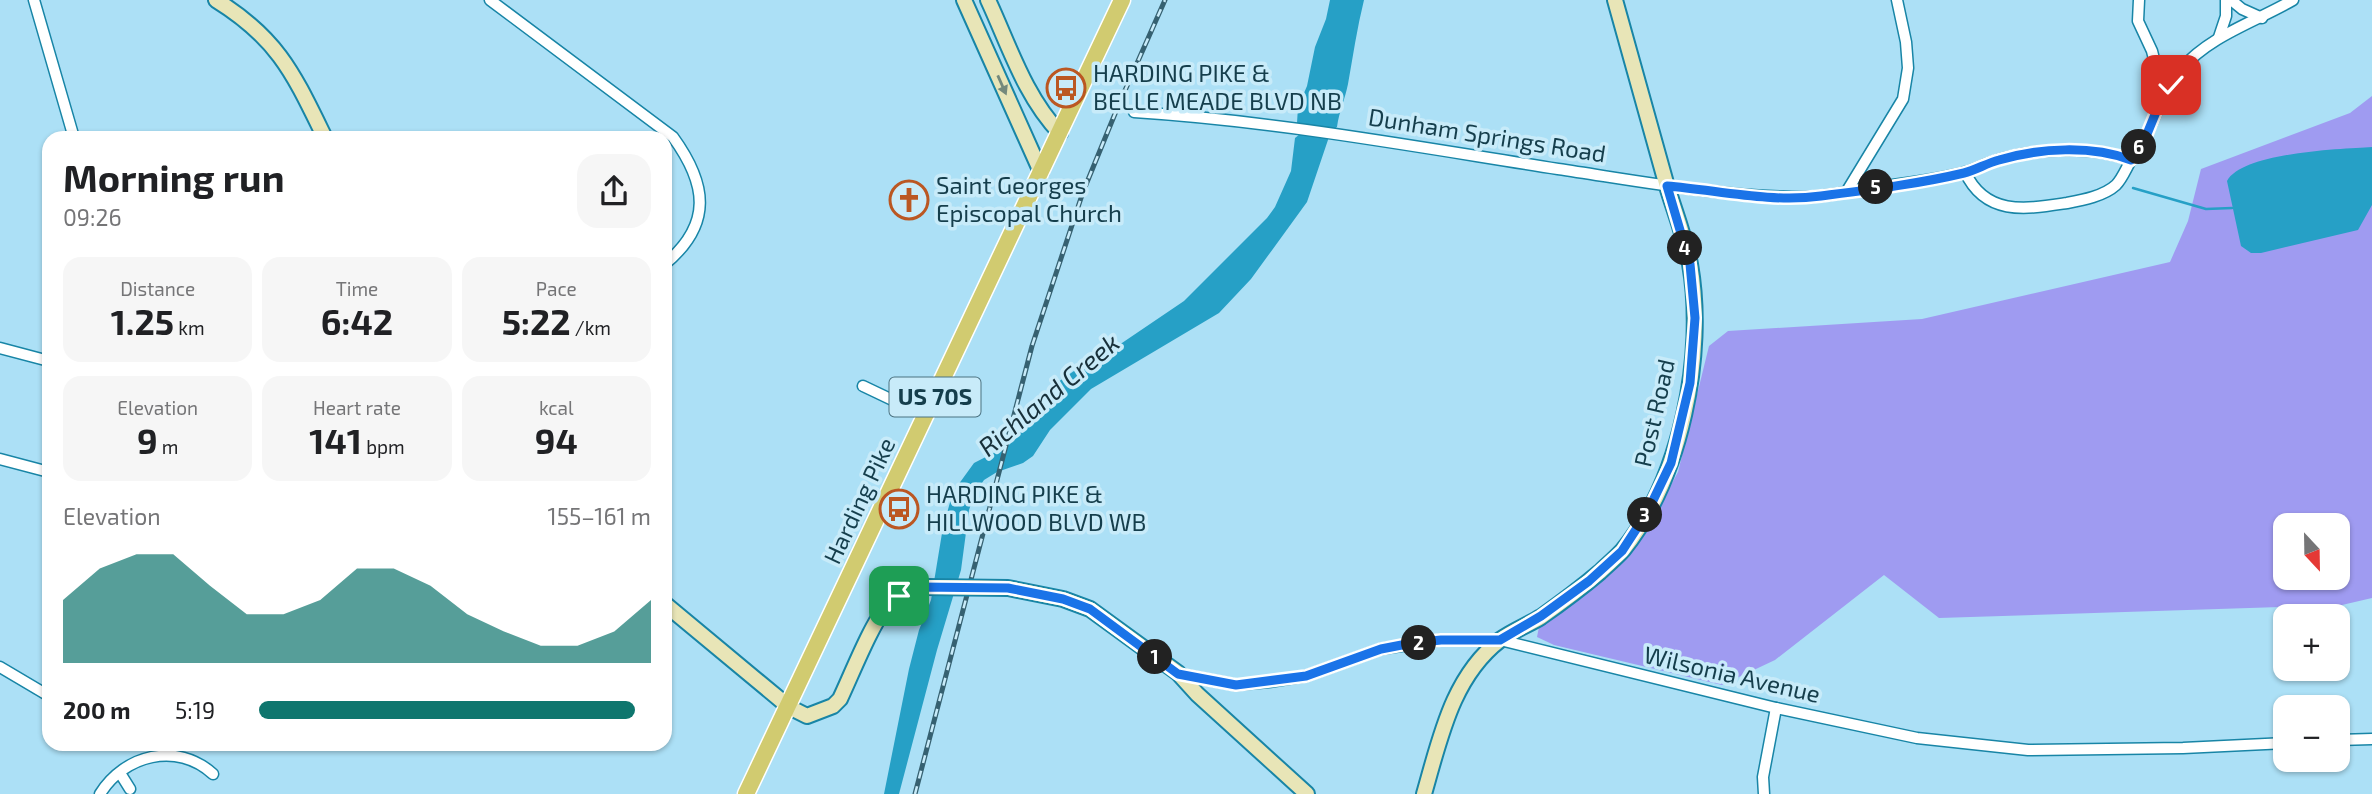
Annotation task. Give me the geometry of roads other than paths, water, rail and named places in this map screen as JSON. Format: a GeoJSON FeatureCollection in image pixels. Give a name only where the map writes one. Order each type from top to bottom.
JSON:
{"type":"FeatureCollection","features":[{"type":"Feature","properties":{"kind":"main road","name":"Harding Pike"},"geometry":{"type":"LineString","coordinates":[[746,794],[1122,0]]}},
{"type":"Feature","properties":{"kind":"street"},"geometry":{"type":"LineString","coordinates":[[34,0],[72,131]]}},
{"type":"Feature","properties":{"kind":"street"},"geometry":{"type":"LineString","coordinates":[[216,0],[237,13],[282,56],[322,131]]}},
{"type":"Feature","properties":{"kind":"street"},"geometry":{"type":"LineString","coordinates":[[490,0],[665,131]]}},
{"type":"Feature","properties":{"kind":"street"},"geometry":{"type":"LineString","coordinates":[[964,0],[1041,172]]}},
{"type":"Feature","properties":{"kind":"street"},"geometry":{"type":"LineString","coordinates":[[988,0],[1035,100],[1045,117],[1060,132]]}},
{"type":"Feature","properties":{"kind":"street","name":"Post Road"},"geometry":{"type":"LineString","coordinates":[[1424,794],[1443,728],[1458,691],[1475,664],[1500,640],[1551,609],[1589,581],[1622,551],[1648,511],[1671,463],[1690,383],[1695,318],[1690,264],[1615,0]]}},
{"type":"Feature","properties":{"kind":"street"},"geometry":{"type":"LineString","coordinates":[[1847,191],[1903,99],[1908,68],[1906,42],[1896,0]]}},
{"type":"Feature","properties":{"kind":"street"},"geometry":{"type":"LineString","coordinates":[[2139,0],[2138,21],[2154,61],[2163,95]]}},
{"type":"Feature","properties":{"kind":"street"},"geometry":{"type":"LineString","coordinates":[[2219,37],[2226,16],[2226,0]]}},
{"type":"Feature","properties":{"kind":"street"},"geometry":{"type":"LineString","coordinates":[[2231,0],[2242,9],[2262,18]]}},
{"type":"Feature","properties":{"kind":"street"},"geometry":{"type":"LineString","coordinates":[[1965,172],[1970,184],[1982,196],[2009,207],[2025,209],[2081,201],[2101,194],[2117,184],[2151,125],[2163,95],[2181,69],[2219,37],[2262,18],[2293,0]]}},
{"type":"Feature","properties":{"kind":"street"},"geometry":{"type":"LineString","coordinates":[[986,48],[1006,39]]}},
{"type":"Feature","properties":{"kind":"street"},"geometry":{"type":"LineString","coordinates":[[2154,61],[2181,69]]}},
{"type":"Feature","properties":{"kind":"street","name":"Dunham Springs Road"},"geometry":{"type":"LineString","coordinates":[[1134,112],[1336,134],[1667,186],[1753,196],[1819,197],[1965,172],[1996,160],[2029,152],[2054,150],[2112,154],[2131,160]]}},
{"type":"Feature","properties":{"kind":"street"},"geometry":{"type":"LineString","coordinates":[[672,136],[688,158],[699,183],[700,212],[679,252],[672,258]]}},
{"type":"Feature","properties":{"kind":"street"},"geometry":{"type":"LineString","coordinates":[[0,348],[42,359]]}},
{"type":"Feature","properties":{"kind":"street"},"geometry":{"type":"LineString","coordinates":[[863,386],[926,416]]}},
{"type":"Feature","properties":{"kind":"street"},"geometry":{"type":"LineString","coordinates":[[0,459],[42,470]]}},
{"type":"Feature","properties":{"kind":"street"},"geometry":{"type":"LineString","coordinates":[[672,610],[789,707],[807,716],[833,706],[840,699],[887,606],[904,593],[926,587],[1008,588],[1063,599],[1090,609],[1178,674],[1307,794]]}},
{"type":"Feature","properties":{"kind":"street","name":"Wilsonia Avenue"},"geometry":{"type":"LineString","coordinates":[[1178,674],[1236,685],[1269,682],[1306,676],[1381,649],[1401,645],[1441,640],[1500,640],[1776,708],[1917,738],[2028,750],[2273,744]]}},
{"type":"Feature","properties":{"kind":"street"},"geometry":{"type":"LineString","coordinates":[[0,667],[42,692]]}},
{"type":"Feature","properties":{"kind":"street"},"geometry":{"type":"LineString","coordinates":[[1764,794],[1763,777],[1776,708]]}},
{"type":"Feature","properties":{"kind":"street"},"geometry":{"type":"LineString","coordinates":[[2350,740],[2372,739]]}},
{"type":"Feature","properties":{"kind":"street"},"geometry":{"type":"LineString","coordinates":[[100,794],[110,780],[141,759],[167,754],[195,762],[213,774]]}},
{"type":"Feature","properties":{"kind":"street"},"geometry":{"type":"LineString","coordinates":[[120,773],[130,789]]}},
{"type":"Feature","properties":{"kind":"water","name":"Richland Creek"},"geometry":{"type":"Polygon","coordinates":[[[1330,0],[1364,0],[1337,127],[1331,131],[1307,202],[1251,279],[1219,313],[1091,389],[1050,430],[1033,456],[984,480],[975,493],[969,510],[961,570],[899,794],[884,794],[909,669],[919,630],[931,600],[943,527],[953,492],[974,463],[1009,445],[1058,382],[1184,301],[1267,218],[1275,207],[1291,171],[1295,138],[1300,134],[1301,128],[1297,123],[1298,107],[1307,86],[1315,47],[1330,0]]]}},
{"type":"Feature","properties":{"kind":"water"},"geometry":{"type":"Polygon","coordinates":[[[2372,147],[2372,205],[2358,230],[2261,253],[2251,253],[2241,246],[2227,181],[2237,171],[2272,158],[2294,154],[2372,147]]]}},
{"type":"Feature","properties":{"kind":"waterway"},"geometry":{"type":"LineString","coordinates":[[2133,188],[2206,209],[2232,208]]}},
{"type":"Feature","properties":{"kind":"railway"},"geometry":{"type":"LineString","coordinates":[[915,794],[1032,346],[1083,192],[1165,0]]}},
{"type":"Feature","properties":{"kind":"place","name":"HARDING PIKE & BELLE MEADE BLVD NB"},"geometry":{"type":"Point","coordinates":[1066,88]}},
{"type":"Feature","properties":{"kind":"place","name":"Saint Georges Episcopal Church"},"geometry":{"type":"Point","coordinates":[909,200]}},
{"type":"Feature","properties":{"kind":"place","name":"HARDING PIKE & HILLWOOD BLVD WB"},"geometry":{"type":"Point","coordinates":[899,509]}}]}
